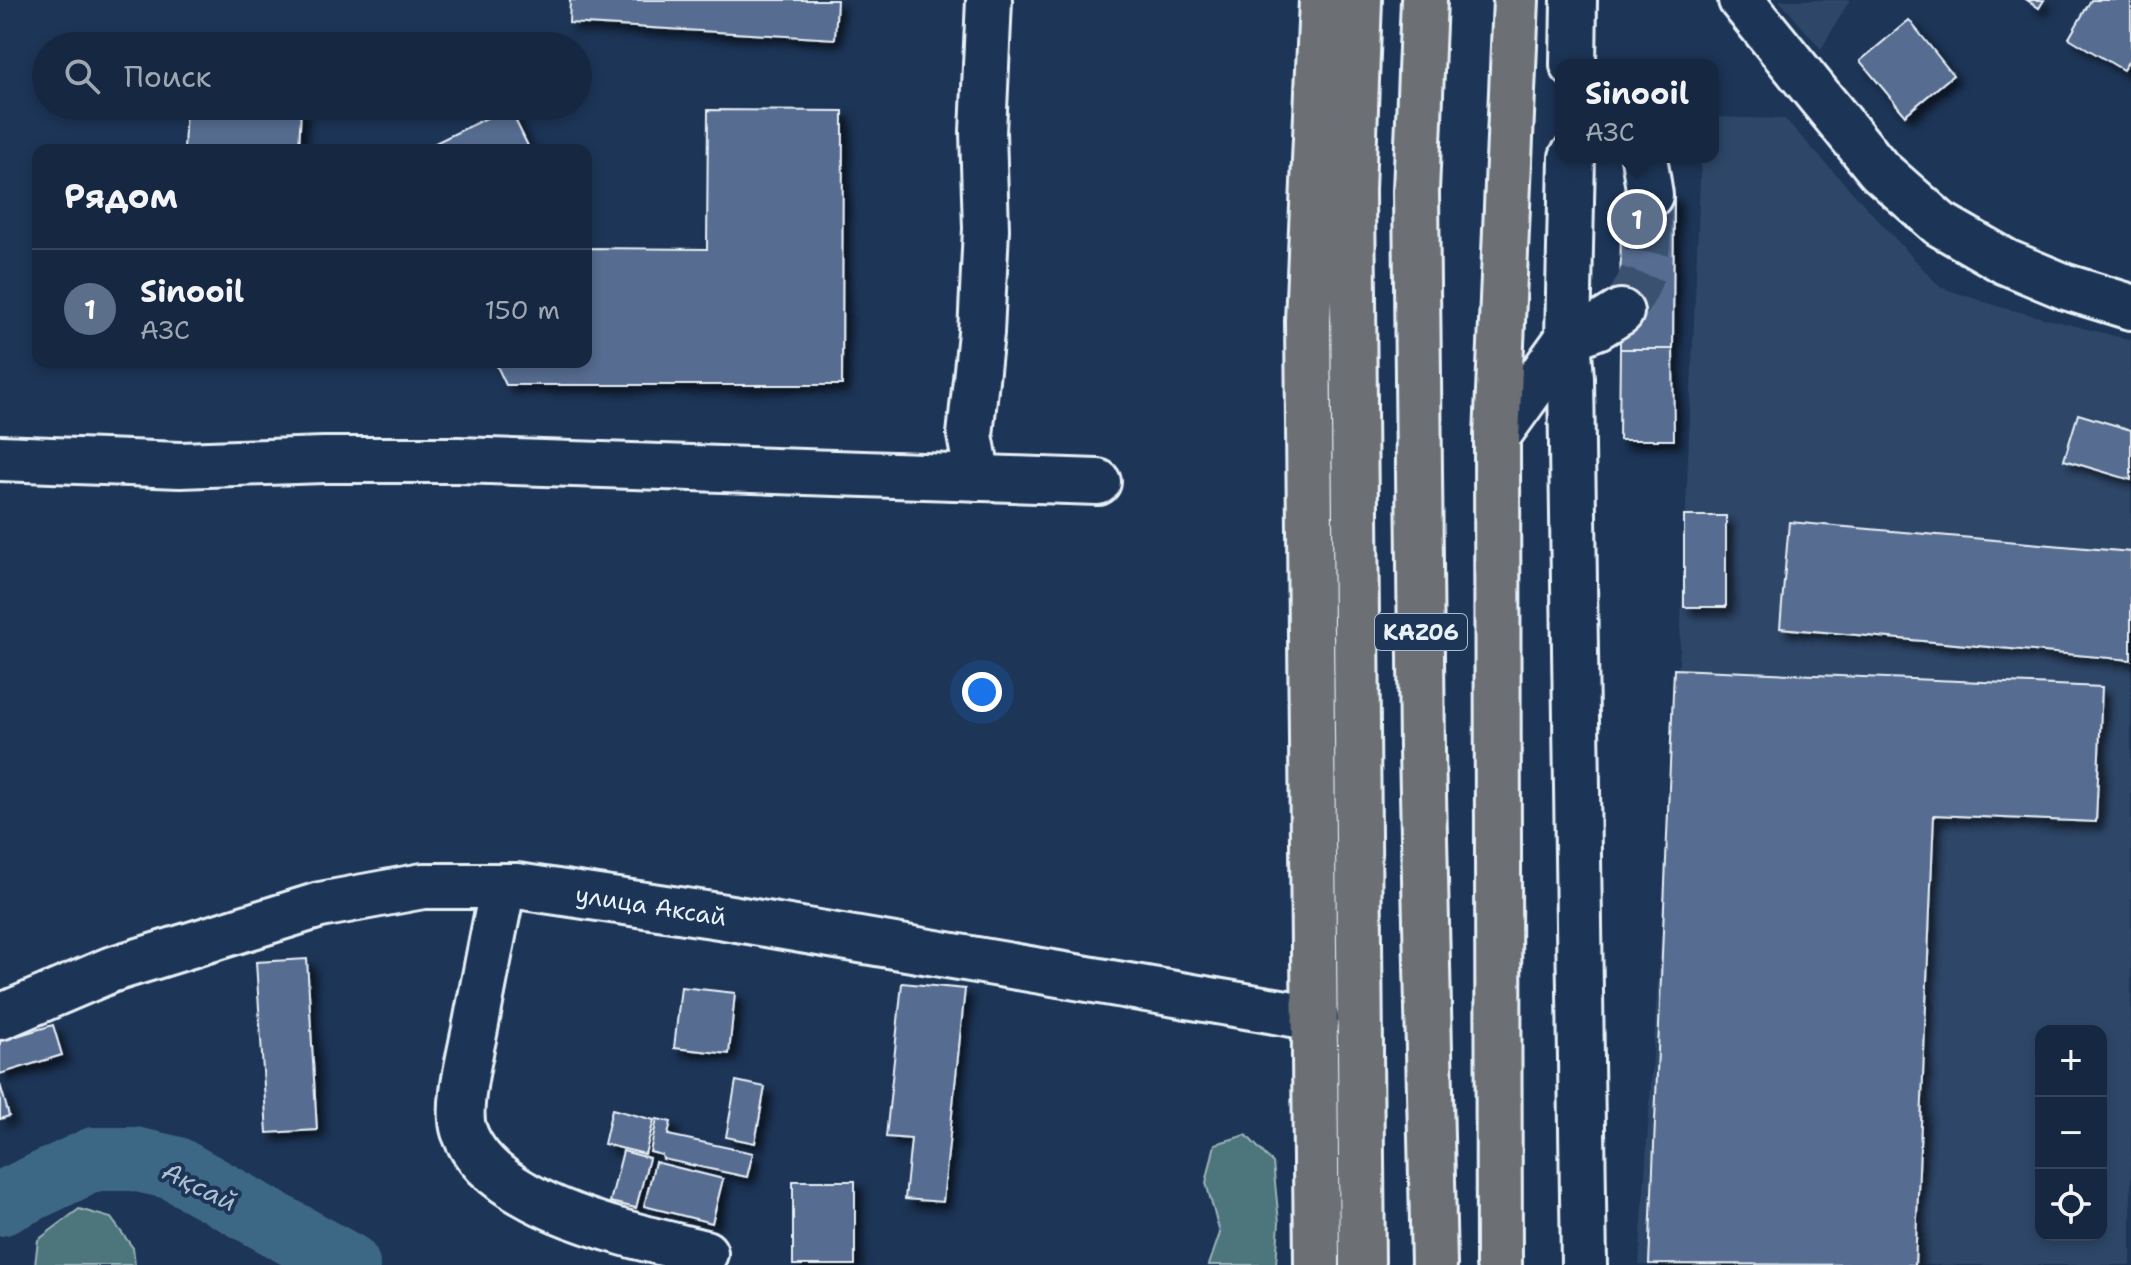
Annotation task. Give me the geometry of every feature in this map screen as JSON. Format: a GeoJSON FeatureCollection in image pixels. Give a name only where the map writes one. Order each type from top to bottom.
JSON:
{"type":"FeatureCollection","features":[{"type":"Feature","properties":{"kind":"main road"},"geometry":{"type":"LineString","coordinates":[[1317,1265],[1308,321],[1322,0]]}},
{"type":"Feature","properties":{"kind":"main road","name":"KАZ06"},"geometry":{"type":"LineString","coordinates":[[1359,0],[1352,190],[1362,1265]]}},
{"type":"Feature","properties":{"kind":"main road","name":"KАZ06"},"geometry":{"type":"LineString","coordinates":[[1424,0],[1416,191],[1423,766],[1434,1265]]}},
{"type":"Feature","properties":{"kind":"main road"},"geometry":{"type":"LineString","coordinates":[[1499,1265],[1497,437],[1516,0]]}},
{"type":"Feature","properties":{"kind":"street"},"geometry":{"type":"LineString","coordinates":[[978,478],[970,435],[981,333],[986,229],[983,132],[989,0]]}},
{"type":"Feature","properties":{"kind":"street"},"geometry":{"type":"LineString","coordinates":[[1573,59],[1574,0]]}},
{"type":"Feature","properties":{"kind":"street"},"geometry":{"type":"LineString","coordinates":[[1741,0],[1879,170],[1940,224],[2006,262],[2066,287],[2131,307]]}},
{"type":"Feature","properties":{"kind":"street"},"geometry":{"type":"LineString","coordinates":[[1572,163],[1568,338],[1584,1265]]}},
{"type":"Feature","properties":{"kind":"street"},"geometry":{"type":"LineString","coordinates":[[1497,437],[1568,338],[1597,327],[1621,312]]}},
{"type":"Feature","properties":{"kind":"street"},"geometry":{"type":"LineString","coordinates":[[0,458],[180,465],[324,460],[458,460],[1098,482]]}},
{"type":"Feature","properties":{"kind":"street","name":"улица Аксай"},"geometry":{"type":"LineString","coordinates":[[0,1017],[110,970],[320,905],[423,886],[503,886],[719,916],[1316,1018]]}},
{"type":"Feature","properties":{"kind":"street"},"geometry":{"type":"LineString","coordinates":[[503,886],[463,1090],[463,1130],[481,1161],[538,1201],[593,1225],[705,1253]]}},
{"type":"Feature","properties":{"kind":"shaded area"},"geometry":{"type":"Polygon","coordinates":[[[1779,0],[1850,0],[1821,49],[1779,0]]]}},
{"type":"Feature","properties":{"kind":"shaded area"},"geometry":{"type":"Polygon","coordinates":[[[1719,117],[1785,119],[1940,287],[2000,307],[2131,340],[2131,1265],[1639,1265],[1680,646],[1701,163],[1719,163],[1719,117]]]}},
{"type":"Feature","properties":{"kind":"green space"},"geometry":{"type":"Polygon","coordinates":[[[1246,1135],[1273,1163],[1279,1222],[1276,1265],[1209,1265],[1220,1233],[1206,1183],[1215,1144],[1246,1135]]]}},
{"type":"Feature","properties":{"kind":"green space"},"geometry":{"type":"Polygon","coordinates":[[[79,1209],[111,1218],[133,1248],[135,1265],[35,1265],[38,1240],[79,1209]]]}},
{"type":"Feature","properties":{"kind":"building"},"geometry":{"type":"Polygon","coordinates":[[[570,0],[837,0],[835,39],[569,23],[570,0]]]}},
{"type":"Feature","properties":{"kind":"building"},"geometry":{"type":"Polygon","coordinates":[[[2027,0],[2044,0],[2039,8],[2027,0]]]}},
{"type":"Feature","properties":{"kind":"building"},"geometry":{"type":"Polygon","coordinates":[[[2091,0],[2131,0],[2131,57],[2123,70],[2069,38],[2091,0]]]}},
{"type":"Feature","properties":{"kind":"building"},"geometry":{"type":"Polygon","coordinates":[[[1909,20],[1953,75],[1905,115],[1860,61],[1909,20]]]}},
{"type":"Feature","properties":{"kind":"building"},"geometry":{"type":"Polygon","coordinates":[[[708,110],[843,111],[842,385],[506,385],[498,368],[592,368],[592,248],[707,249],[708,110]]]}},
{"type":"Feature","properties":{"kind":"building"},"geometry":{"type":"Polygon","coordinates":[[[185,120],[300,120],[299,144],[184,144],[185,120]]]}},
{"type":"Feature","properties":{"kind":"building"},"geometry":{"type":"Polygon","coordinates":[[[482,120],[515,120],[527,144],[433,144],[482,120]]]}},
{"type":"Feature","properties":{"kind":"building"},"geometry":{"type":"Polygon","coordinates":[[[1621,195],[1674,195],[1673,349],[1620,349],[1621,195]]]}},
{"type":"Feature","properties":{"kind":"building"},"geometry":{"type":"Polygon","coordinates":[[[1620,349],[1673,349],[1674,440],[1619,440],[1620,349]]]}},
{"type":"Feature","properties":{"kind":"building"},"geometry":{"type":"Polygon","coordinates":[[[2078,414],[2131,430],[2131,480],[2064,460],[2078,414]]]}},
{"type":"Feature","properties":{"kind":"building"},"geometry":{"type":"Polygon","coordinates":[[[1684,516],[1726,516],[1726,607],[1684,607],[1684,516]]]}},
{"type":"Feature","properties":{"kind":"building"},"geometry":{"type":"Polygon","coordinates":[[[1789,522],[2131,552],[2131,660],[1780,628],[1789,522]]]}},
{"type":"Feature","properties":{"kind":"building"},"geometry":{"type":"Polygon","coordinates":[[[1674,669],[2102,687],[2096,822],[1934,815],[1915,1265],[1649,1264],[1674,669]]]}},
{"type":"Feature","properties":{"kind":"building"},"geometry":{"type":"Polygon","coordinates":[[[307,959],[317,1130],[267,1133],[256,962],[307,959]]]}},
{"type":"Feature","properties":{"kind":"building"},"geometry":{"type":"Polygon","coordinates":[[[902,983],[965,989],[943,1202],[905,1199],[911,1139],[886,1137],[902,983]]]}},
{"type":"Feature","properties":{"kind":"building"},"geometry":{"type":"Polygon","coordinates":[[[681,987],[735,993],[729,1054],[674,1048],[681,987]]]}},
{"type":"Feature","properties":{"kind":"building"},"geometry":{"type":"Polygon","coordinates":[[[53,1025],[62,1055],[0,1074],[0,1041],[53,1025]]]}},
{"type":"Feature","properties":{"kind":"building"},"geometry":{"type":"Polygon","coordinates":[[[736,1081],[765,1087],[755,1143],[726,1137],[736,1081]]]}},
{"type":"Feature","properties":{"kind":"building"},"geometry":{"type":"Polygon","coordinates":[[[0,1084],[9,1116],[0,1119],[0,1084]]]}},
{"type":"Feature","properties":{"kind":"building"},"geometry":{"type":"Polygon","coordinates":[[[612,1109],[654,1120],[645,1154],[604,1144],[612,1109]]]}},
{"type":"Feature","properties":{"kind":"building"},"geometry":{"type":"Polygon","coordinates":[[[657,1119],[671,1122],[668,1135],[753,1153],[747,1177],[663,1159],[662,1155],[650,1152],[657,1119]]]}},
{"type":"Feature","properties":{"kind":"building"},"geometry":{"type":"Polygon","coordinates":[[[623,1151],[649,1158],[636,1208],[610,1202],[623,1151]]]}},
{"type":"Feature","properties":{"kind":"building"},"geometry":{"type":"Polygon","coordinates":[[[655,1162],[723,1179],[712,1223],[644,1206],[655,1162]]]}},
{"type":"Feature","properties":{"kind":"building"},"geometry":{"type":"Polygon","coordinates":[[[793,1181],[855,1181],[855,1265],[793,1265],[793,1181]]]}},
{"type":"Feature","properties":{"kind":"waterway","name":"Ақсай"},"geometry":{"type":"LineString","coordinates":[[0,1204],[94,1159],[134,1159],[174,1168],[348,1265]]}},
{"type":"Feature","properties":{"kind":"tunnel"},"geometry":{"type":"LineString","coordinates":[[1621,312],[1643,270],[1648,243],[1650,195]]}},
{"type":"Feature","properties":{"kind":"place","name":"Sinooil"},"geometry":{"type":"Point","coordinates":[1637,219]}}]}
